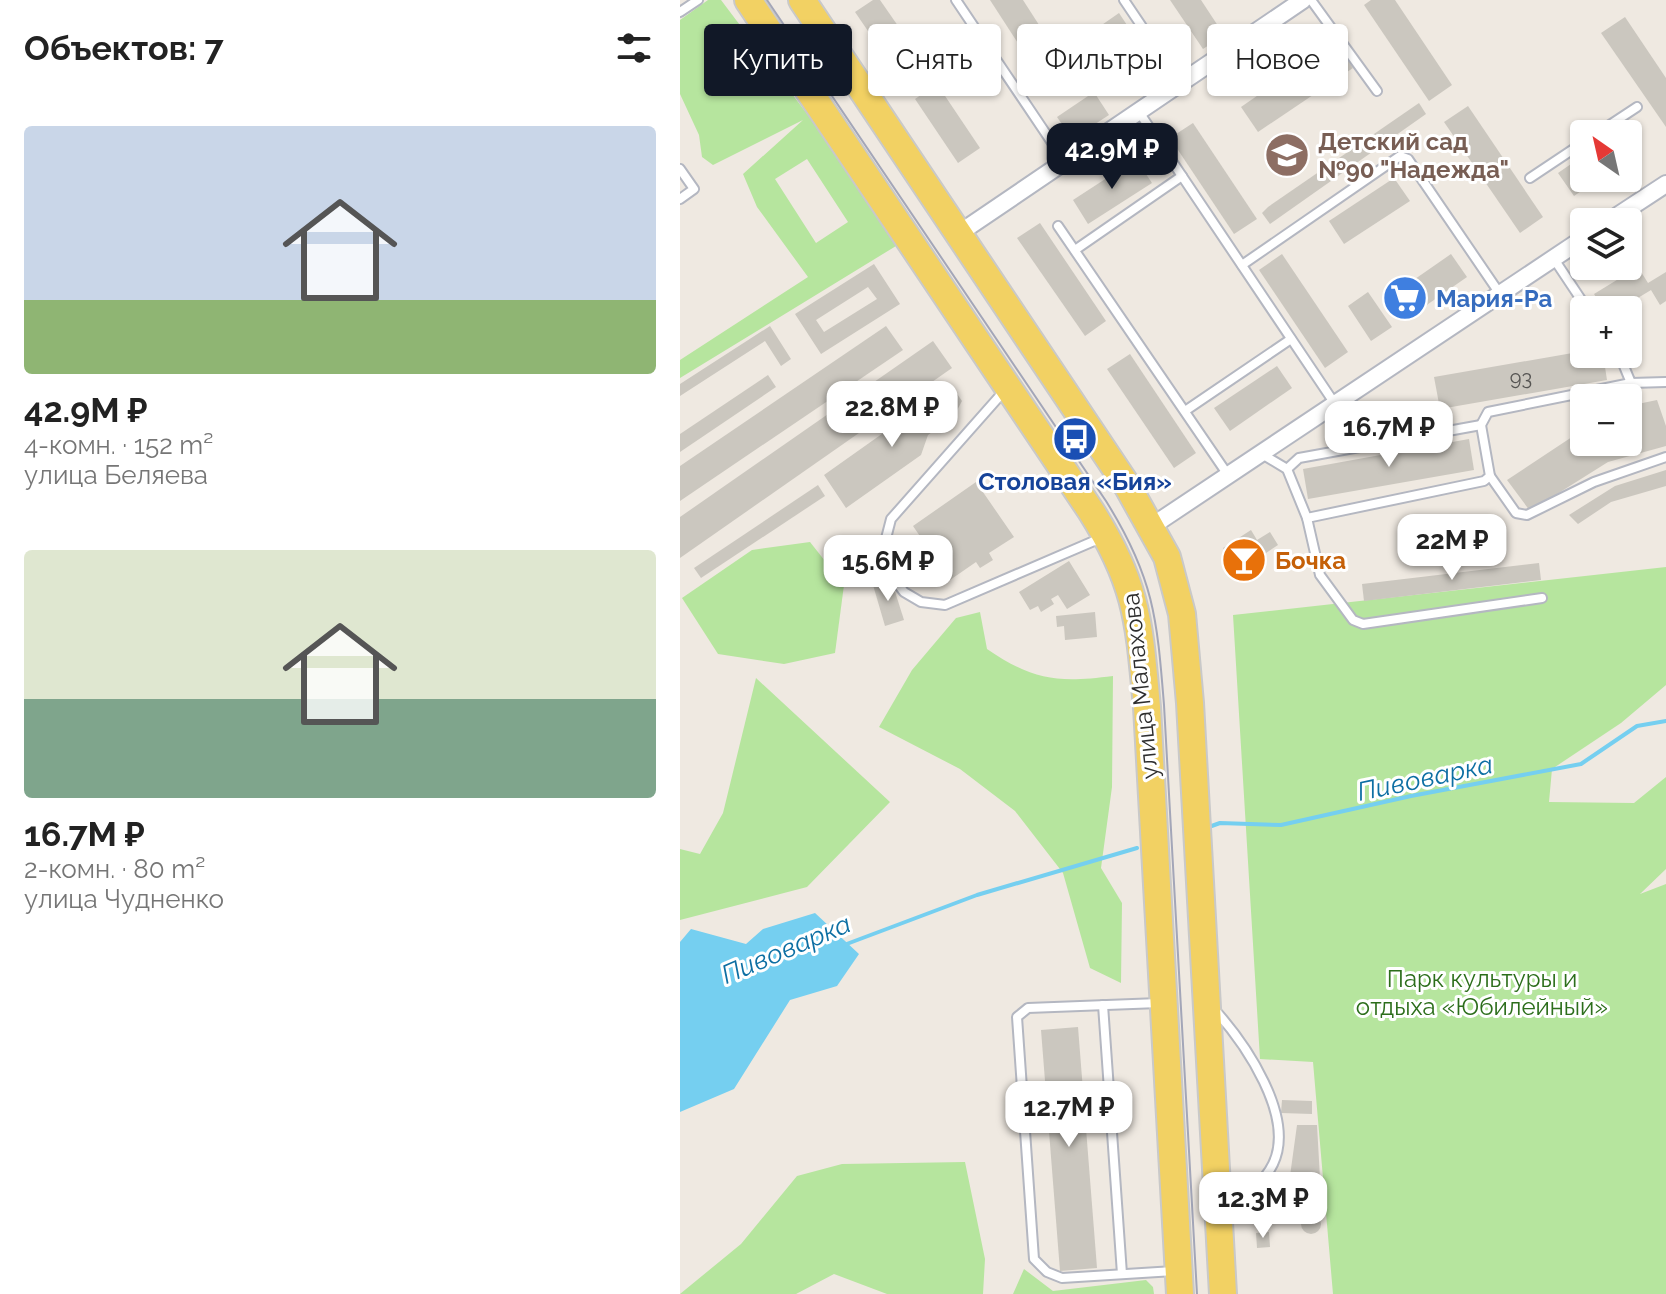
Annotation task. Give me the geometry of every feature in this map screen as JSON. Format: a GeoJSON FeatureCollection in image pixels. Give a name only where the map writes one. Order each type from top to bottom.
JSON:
{"type":"FeatureCollection","features":[{"type":"Feature","properties":{"kind":"main road","name":"улица Малахова"},"geometry":{"type":"LineString","coordinates":[[748,0],[1115,548],[1134,597],[1143,659],[1179,1282]]}},
{"type":"Feature","properties":{"kind":"main road","name":"улица Малахова"},"geometry":{"type":"LineString","coordinates":[[802,0],[1152,526],[1175,581],[1182,614],[1190,703],[1223,1294]]}},
{"type":"Feature","properties":{"kind":"street"},"geometry":{"type":"LineString","coordinates":[[1191,76],[1303,0]]}},
{"type":"Feature","properties":{"kind":"street"},"geometry":{"type":"LineString","coordinates":[[958,234],[1162,96]]}},
{"type":"Feature","properties":{"kind":"street"},"geometry":{"type":"LineString","coordinates":[[1629,208],[1666,184]]}},
{"type":"Feature","properties":{"kind":"street"},"geometry":{"type":"LineString","coordinates":[[1152,526],[1570,248]]}},
{"type":"Feature","properties":{"kind":"lane"},"geometry":{"type":"LineString","coordinates":[[680,12],[698,0]]}},
{"type":"Feature","properties":{"kind":"lane"},"geometry":{"type":"LineString","coordinates":[[956,0],[972,24]]}},
{"type":"Feature","properties":{"kind":"lane"},"geometry":{"type":"LineString","coordinates":[[1124,0],[1140,24]]}},
{"type":"Feature","properties":{"kind":"lane"},"geometry":{"type":"LineString","coordinates":[[1311,0],[1377,91]]}},
{"type":"Feature","properties":{"kind":"lane"},"geometry":{"type":"LineString","coordinates":[[1001,67],[1065,162]]}},
{"type":"Feature","properties":{"kind":"lane"},"geometry":{"type":"LineString","coordinates":[[1617,120],[1637,107]]}},
{"type":"Feature","properties":{"kind":"lane"},"geometry":{"type":"LineString","coordinates":[[1139,112],[1335,404]]}},
{"type":"Feature","properties":{"kind":"lane"},"geometry":{"type":"LineString","coordinates":[[1530,178],[1570,151]]}},
{"type":"Feature","properties":{"kind":"lane"},"geometry":{"type":"LineString","coordinates":[[1242,265],[1400,156],[1408,159],[1500,294]]}},
{"type":"Feature","properties":{"kind":"lane"},"geometry":{"type":"LineString","coordinates":[[680,169],[694,189],[680,199]]}},
{"type":"Feature","properties":{"kind":"lane"},"geometry":{"type":"LineString","coordinates":[[1075,250],[1182,176]]}},
{"type":"Feature","properties":{"kind":"lane"},"geometry":{"type":"LineString","coordinates":[[1058,226],[1228,475]]}},
{"type":"Feature","properties":{"kind":"lane"},"geometry":{"type":"LineString","coordinates":[[1554,259],[1579,296]]}},
{"type":"Feature","properties":{"kind":"lane"},"geometry":{"type":"LineString","coordinates":[[1185,411],[1291,339]]}},
{"type":"Feature","properties":{"kind":"lane"},"geometry":{"type":"LineString","coordinates":[[1625,368],[1631,383]]}},
{"type":"Feature","properties":{"kind":"lane"},"geometry":{"type":"LineString","coordinates":[[1666,382],[1631,383],[1488,412],[1481,425],[1490,476],[1516,513],[1527,515],[1540,512],[1594,482],[1666,457]]}},
{"type":"Feature","properties":{"kind":"lane"},"geometry":{"type":"LineString","coordinates":[[1008,387],[891,519],[883,550],[891,575],[904,592],[921,602],[945,605],[1094,541],[1115,548]]}},
{"type":"Feature","properties":{"kind":"lane"},"geometry":{"type":"LineString","coordinates":[[1287,469],[1299,458],[1481,425]]}},
{"type":"Feature","properties":{"kind":"lane"},"geometry":{"type":"LineString","coordinates":[[1261,453],[1287,469],[1307,518],[1320,575],[1353,620],[1363,624],[1542,598]]}},
{"type":"Feature","properties":{"kind":"lane"},"geometry":{"type":"LineString","coordinates":[[1307,518],[1484,481],[1490,476]]}},
{"type":"Feature","properties":{"kind":"lane"},"geometry":{"type":"LineString","coordinates":[[1207,1002],[1231,1027],[1264,1081],[1275,1107],[1277,1152],[1273,1165],[1219,1219]]}},
{"type":"Feature","properties":{"kind":"lane"},"geometry":{"type":"LineString","coordinates":[[1164,1003],[1028,1008],[1017,1017],[1034,1259],[1047,1272],[1062,1278],[1122,1274],[1179,1282]]}},
{"type":"Feature","properties":{"kind":"lane"},"geometry":{"type":"LineString","coordinates":[[1103,1005],[1122,1274]]}},
{"type":"Feature","properties":{"kind":"green space"},"geometry":{"type":"Polygon","coordinates":[[[708,0],[721,0],[739,24],[704,24],[704,96],[794,96],[896,246],[680,378],[680,360],[808,277],[757,207],[743,174],[803,120],[713,165],[702,157],[699,135],[680,94],[680,20],[708,0]],[[807,159],[775,179],[816,243],[848,222],[807,159]]]}},
{"type":"Feature","properties":{"kind":"green space"},"geometry":{"type":"Polygon","coordinates":[[[810,542],[844,585],[835,653],[784,664],[718,654],[682,598],[752,550],[810,542]]]}},
{"type":"Feature","properties":{"kind":"green space","name":"Парк культуры и отдыха «Юбилейный»"},"geometry":{"type":"Polygon","coordinates":[[[1666,567],[1666,685],[1621,723],[1552,769],[1549,802],[1634,803],[1666,777],[1666,869],[1640,894],[1666,884],[1666,1294],[1333,1294],[1313,1062],[1260,1059],[1233,615],[1666,567]]]}},
{"type":"Feature","properties":{"kind":"green space"},"geometry":{"type":"Polygon","coordinates":[[[980,612],[987,649],[1019,668],[1061,679],[1113,676],[1112,787],[1101,868],[1122,903],[1121,983],[1090,968],[1063,873],[1015,811],[960,769],[879,727],[912,670],[956,618],[980,612]]]}},
{"type":"Feature","properties":{"kind":"green space"},"geometry":{"type":"Polygon","coordinates":[[[756,678],[890,802],[807,887],[680,920],[680,849],[700,854],[723,813],[756,678]]]}},
{"type":"Feature","properties":{"kind":"green space"},"geometry":{"type":"Polygon","coordinates":[[[965,1162],[985,1259],[983,1294],[887,1294],[834,1274],[796,1294],[680,1294],[741,1244],[797,1176],[842,1164],[965,1162]]]}},
{"type":"Feature","properties":{"kind":"green space"},"geometry":{"type":"Polygon","coordinates":[[[1024,1269],[1053,1291],[1146,1280],[1153,1287],[1154,1294],[1013,1294],[1024,1269]]]}},
{"type":"Feature","properties":{"kind":"water"},"geometry":{"type":"Polygon","coordinates":[[[815,913],[859,954],[837,986],[790,1000],[734,1089],[680,1112],[680,942],[691,929],[746,944],[763,929],[815,913]]]}},
{"type":"Feature","properties":{"kind":"building"},"geometry":{"type":"Polygon","coordinates":[[[873,0],[880,0],[897,24],[868,24],[868,31],[855,12],[873,0]]]}},
{"type":"Feature","properties":{"kind":"building"},"geometry":{"type":"Polygon","coordinates":[[[990,0],[1023,0],[1038,24],[1017,24],[1017,42],[990,0]]]}},
{"type":"Feature","properties":{"kind":"building"},"geometry":{"type":"Polygon","coordinates":[[[1170,0],[1201,0],[1217,24],[1207,24],[1207,46],[1203,49],[1191,31],[1191,24],[1186,24],[1170,0]]]}},
{"type":"Feature","properties":{"kind":"building"},"geometry":{"type":"Polygon","coordinates":[[[1371,0],[1395,0],[1452,85],[1429,101],[1364,5],[1371,0]]]}},
{"type":"Feature","properties":{"kind":"building"},"geometry":{"type":"Polygon","coordinates":[[[1119,13],[1126,24],[1103,24],[1119,13]]]}},
{"type":"Feature","properties":{"kind":"building"},"geometry":{"type":"Polygon","coordinates":[[[1625,17],[1666,78],[1666,127],[1601,33],[1625,17]]]}},
{"type":"Feature","properties":{"kind":"building"},"geometry":{"type":"Polygon","coordinates":[[[919,96],[945,96],[980,148],[958,163],[915,99],[919,96]]]}},
{"type":"Feature","properties":{"kind":"building"},"geometry":{"type":"Polygon","coordinates":[[[1088,96],[1097,96],[1109,115],[1072,139],[1057,117],[1088,96]]]}},
{"type":"Feature","properties":{"kind":"building"},"geometry":{"type":"Polygon","coordinates":[[[1257,96],[1311,96],[1258,132],[1241,107],[1257,96]]]}},
{"type":"Feature","properties":{"kind":"building"},"geometry":{"type":"Polygon","coordinates":[[[1419,103],[1426,114],[1270,224],[1262,213],[1268,207],[1419,103]]]}},
{"type":"Feature","properties":{"kind":"building"},"geometry":{"type":"Polygon","coordinates":[[[1468,106],[1543,217],[1520,233],[1444,122],[1468,106]]]}},
{"type":"Feature","properties":{"kind":"building"},"geometry":{"type":"Polygon","coordinates":[[[1193,123],[1257,219],[1234,234],[1170,138],[1193,123]]]}},
{"type":"Feature","properties":{"kind":"building"},"geometry":{"type":"Polygon","coordinates":[[[1136,159],[1152,183],[1088,224],[1073,200],[1136,159]]]}},
{"type":"Feature","properties":{"kind":"building"},"geometry":{"type":"Polygon","coordinates":[[[1570,165],[1570,190],[1558,173],[1570,165]]]}},
{"type":"Feature","properties":{"kind":"building"},"geometry":{"type":"Polygon","coordinates":[[[1394,178],[1410,201],[1344,244],[1329,221],[1394,178]]]}},
{"type":"Feature","properties":{"kind":"building"},"geometry":{"type":"Polygon","coordinates":[[[1040,223],[1106,321],[1085,336],[1017,238],[1040,223]]]}},
{"type":"Feature","properties":{"kind":"building"},"geometry":{"type":"Polygon","coordinates":[[[1282,254],[1348,352],[1325,368],[1259,270],[1282,254]]]}},
{"type":"Feature","properties":{"kind":"building"},"geometry":{"type":"Polygon","coordinates":[[[1451,254],[1467,277],[1408,318],[1392,295],[1451,254]]]}},
{"type":"Feature","properties":{"kind":"building"},"geometry":{"type":"Polygon","coordinates":[[[874,264],[900,304],[821,354],[795,314],[874,264]],[[868,287],[816,320],[824,332],[877,299],[868,287]]]}},
{"type":"Feature","properties":{"kind":"building"},"geometry":{"type":"Polygon","coordinates":[[[1666,272],[1666,301],[1660,305],[1651,290],[1641,296],[1594,294],[1617,280],[1642,280],[1642,273],[1648,283],[1666,272]]]}},
{"type":"Feature","properties":{"kind":"building"},"geometry":{"type":"Polygon","coordinates":[[[1368,292],[1392,327],[1371,341],[1348,306],[1368,292]]]}},
{"type":"Feature","properties":{"kind":"building"},"geometry":{"type":"Polygon","coordinates":[[[770,326],[791,359],[781,366],[765,341],[680,396],[680,384],[770,326]]]}},
{"type":"Feature","properties":{"kind":"building"},"geometry":{"type":"Polygon","coordinates":[[[886,326],[903,350],[680,501],[680,466],[886,326]]]}},
{"type":"Feature","properties":{"kind":"building"},"geometry":{"type":"Polygon","coordinates":[[[933,341],[952,368],[680,558],[680,517],[933,341]]]}},
{"type":"Feature","properties":{"kind":"building"},"geometry":{"type":"Polygon","coordinates":[[[1570,353],[1570,368],[1605,368],[1607,380],[1440,409],[1434,377],[1570,353]]]}},
{"type":"Feature","properties":{"kind":"building"},"geometry":{"type":"Polygon","coordinates":[[[1130,354],[1196,453],[1174,468],[1107,369],[1130,354]]]}},
{"type":"Feature","properties":{"kind":"building"},"geometry":{"type":"Polygon","coordinates":[[[1277,366],[1292,388],[1230,431],[1214,408],[1277,366]]]}},
{"type":"Feature","properties":{"kind":"building"},"geometry":{"type":"Polygon","coordinates":[[[768,375],[776,387],[680,452],[680,434],[768,375]]]}},
{"type":"Feature","properties":{"kind":"building"},"geometry":{"type":"Polygon","coordinates":[[[951,385],[962,401],[954,416],[928,435],[921,455],[846,508],[824,475],[951,385]]]}},
{"type":"Feature","properties":{"kind":"building"},"geometry":{"type":"Polygon","coordinates":[[[1657,400],[1666,426],[1666,446],[1642,453],[1642,403],[1657,400]]]}},
{"type":"Feature","properties":{"kind":"building"},"geometry":{"type":"Polygon","coordinates":[[[1570,438],[1570,456],[1630,456],[1608,462],[1530,511],[1507,480],[1570,438]]]}},
{"type":"Feature","properties":{"kind":"building"},"geometry":{"type":"Polygon","coordinates":[[[1469,439],[1474,470],[1308,499],[1303,469],[1469,439]]]}},
{"type":"Feature","properties":{"kind":"building"},"geometry":{"type":"Polygon","coordinates":[[[1666,470],[1666,486],[1611,502],[1578,524],[1569,515],[1615,486],[1666,470]]]}},
{"type":"Feature","properties":{"kind":"building"},"geometry":{"type":"Polygon","coordinates":[[[976,482],[1014,537],[989,553],[993,560],[980,568],[976,562],[950,580],[913,526],[976,482]]]}},
{"type":"Feature","properties":{"kind":"building"},"geometry":{"type":"Polygon","coordinates":[[[818,485],[825,496],[701,578],[694,568],[818,485]]]}},
{"type":"Feature","properties":{"kind":"building","name":"Бочка"},"geometry":{"type":"Polygon","coordinates":[[[1251,530],[1257,540],[1270,532],[1278,545],[1239,571],[1223,548],[1251,530]]]}},
{"type":"Feature","properties":{"kind":"building"},"geometry":{"type":"Polygon","coordinates":[[[1069,561],[1090,595],[1067,609],[1058,595],[1051,599],[1054,604],[1041,612],[1038,606],[1030,610],[1019,592],[1069,561]]]}},
{"type":"Feature","properties":{"kind":"building"},"geometry":{"type":"Polygon","coordinates":[[[1539,563],[1541,580],[1364,601],[1362,584],[1539,563]]]}},
{"type":"Feature","properties":{"kind":"building"},"geometry":{"type":"Polygon","coordinates":[[[891,579],[904,620],[885,626],[873,585],[891,579]]]}},
{"type":"Feature","properties":{"kind":"building"},"geometry":{"type":"Polygon","coordinates":[[[1095,612],[1097,637],[1065,640],[1064,626],[1057,627],[1056,616],[1095,612]]]}},
{"type":"Feature","properties":{"kind":"building"},"geometry":{"type":"Polygon","coordinates":[[[1078,1027],[1097,1268],[1060,1271],[1041,1030],[1078,1027]]]}},
{"type":"Feature","properties":{"kind":"building"},"geometry":{"type":"Polygon","coordinates":[[[1282,1100],[1312,1101],[1312,1114],[1281,1113],[1282,1100]]]}},
{"type":"Feature","properties":{"kind":"building"},"geometry":{"type":"Polygon","coordinates":[[[1297,1125],[1317,1125],[1321,1196],[1290,1197],[1281,1191],[1281,1181],[1290,1176],[1297,1125]]]}},
{"type":"Feature","properties":{"kind":"building"},"geometry":{"type":"Polygon","coordinates":[[[1288,1200],[1296,1200],[1301,1209],[1299,1216],[1288,1218],[1283,1213],[1283,1205],[1288,1200]]]}},
{"type":"Feature","properties":{"kind":"building"},"geometry":{"type":"Polygon","coordinates":[[[1311,1214],[1318,1217],[1321,1224],[1318,1231],[1311,1234],[1304,1231],[1301,1224],[1304,1217],[1311,1214]]]}},
{"type":"Feature","properties":{"kind":"building"},"geometry":{"type":"Polygon","coordinates":[[[1269,1232],[1270,1247],[1257,1248],[1256,1233],[1269,1232]]]}},
{"type":"Feature","properties":{"kind":"waterway","name":"Пивоварка"},"geometry":{"type":"LineString","coordinates":[[1206,828],[1220,823],[1281,825],[1411,796],[1581,764],[1637,726],[1666,721]]}},
{"type":"Feature","properties":{"kind":"waterway","name":"Пивоварка"},"geometry":{"type":"LineString","coordinates":[[844,945],[977,895],[1137,848]]}},
{"type":"Feature","properties":{"kind":"tram line"},"geometry":{"type":"LineString","coordinates":[[767,0],[1106,501],[1144,576],[1159,647],[1164,705],[1197,1294]]}},
{"type":"Feature","properties":{"kind":"place","name":"Детский сад №90 \"Надежда\""},"geometry":{"type":"Point","coordinates":[1287,155]}},
{"type":"Feature","properties":{"kind":"place","name":"Мария-Ра"},"geometry":{"type":"Point","coordinates":[1405,298]}},
{"type":"Feature","properties":{"kind":"place","name":"Столовая «Бия»"},"geometry":{"type":"Point","coordinates":[1075,439]}},
{"type":"Feature","properties":{"kind":"place","name":"Бочка"},"geometry":{"type":"Point","coordinates":[1244,560]}}]}
